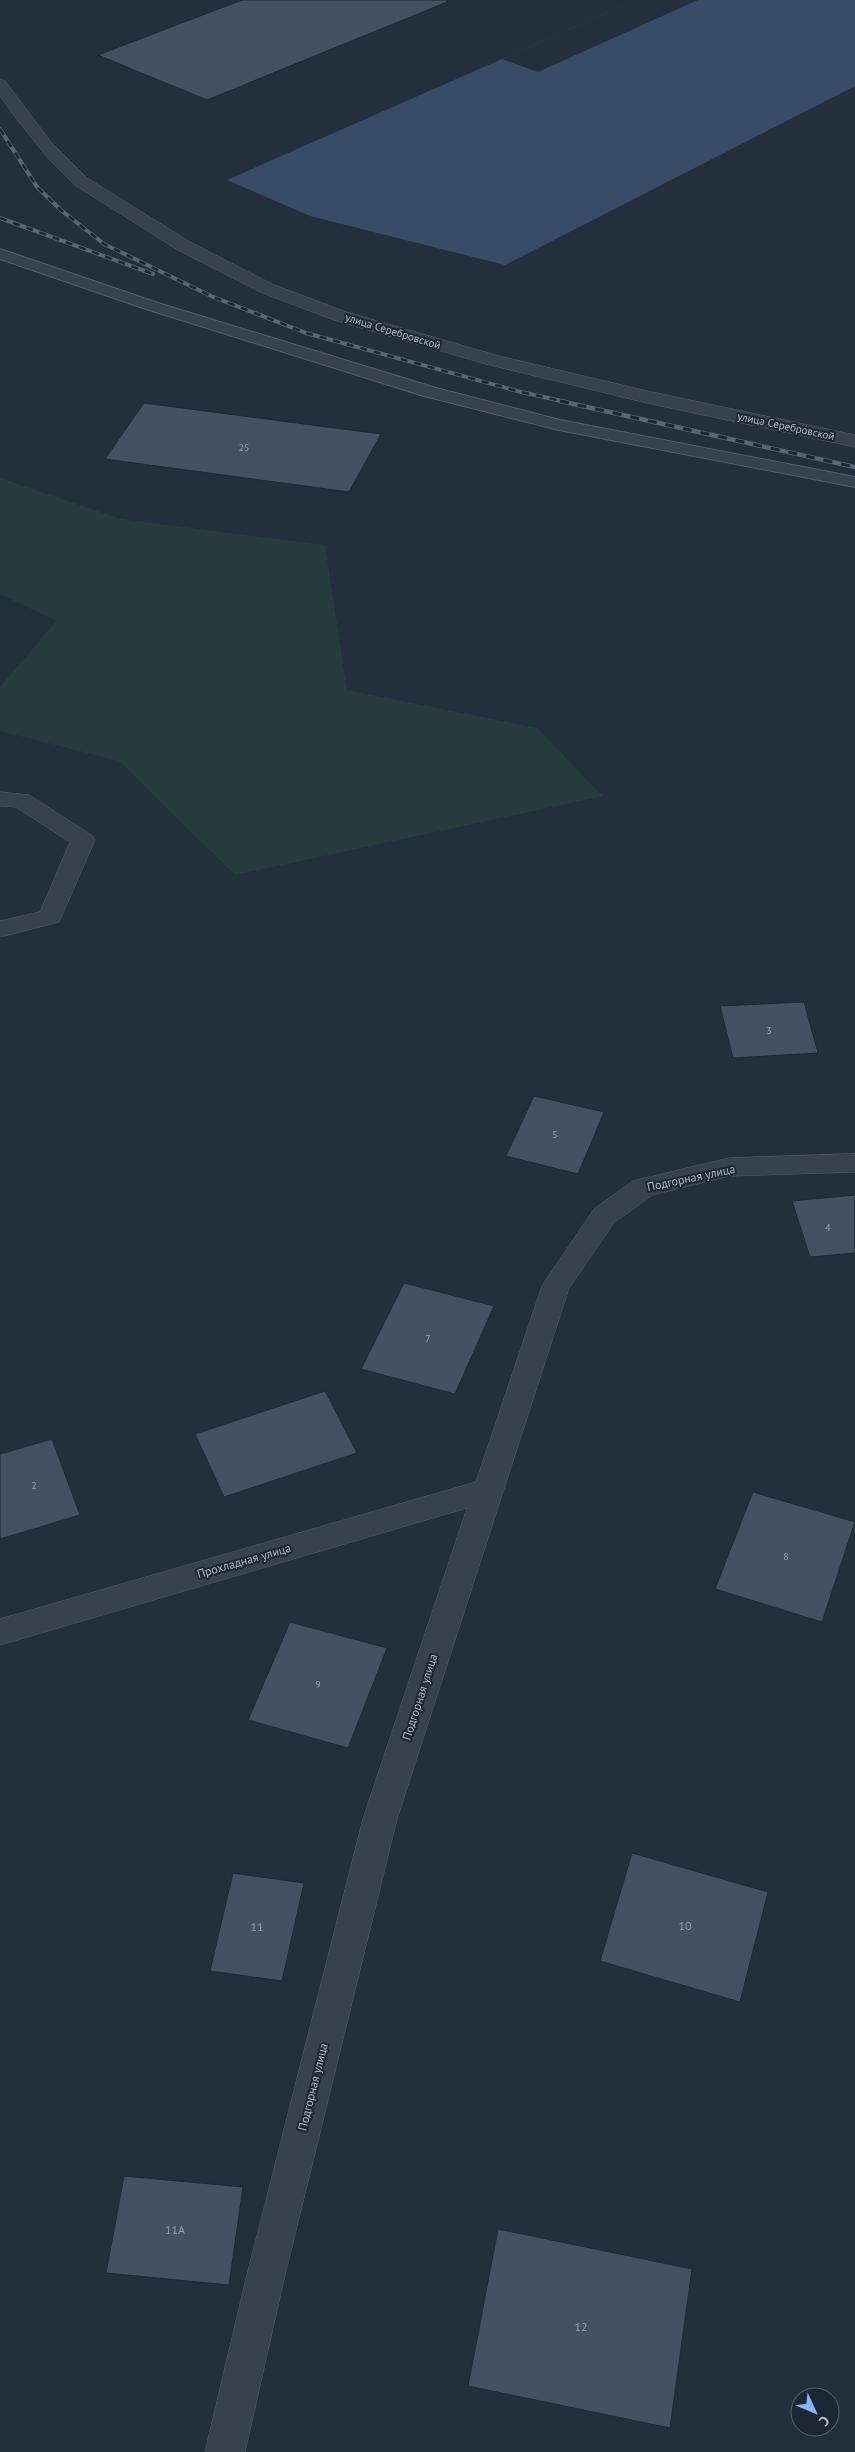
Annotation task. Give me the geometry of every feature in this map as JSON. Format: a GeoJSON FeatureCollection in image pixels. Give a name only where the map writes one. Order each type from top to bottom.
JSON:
{"type":"FeatureCollection","features":[{"type":"Feature","properties":{"kind":"street","name":"улица Серебровской"},"geometry":{"type":"LineString","coordinates":[[0,84],[23,119],[62,164],[107,199],[169,237],[235,273],[298,301],[384,329],[505,364],[649,398],[855,441]]}},
{"type":"Feature","properties":{"kind":"street"},"geometry":{"type":"LineString","coordinates":[[0,799],[21,800],[83,840],[50,917],[0,929]]}},
{"type":"Feature","properties":{"kind":"street","name":"Подгорная улица"},"geometry":{"type":"LineString","coordinates":[[225,2452],[265,2279],[380,1819],[556,1286],[604,1216],[643,1188],[730,1167],[855,1163]]}},
{"type":"Feature","properties":{"kind":"street","name":"Прохладная улица"},"geometry":{"type":"LineString","coordinates":[[0,1632],[489,1490]]}},
{"type":"Feature","properties":{"kind":"lane"},"geometry":{"type":"LineString","coordinates":[[0,254],[160,309],[430,392],[559,425],[855,482]]}},
{"type":"Feature","properties":{"kind":"green space"},"geometry":{"type":"Polygon","coordinates":[[[0,478],[121,519],[325,545],[347,690],[537,728],[603,796],[235,875],[119,761],[0,731],[0,687],[56,621],[0,594],[0,478]]]}},
{"type":"Feature","properties":{"kind":"water"},"geometry":{"type":"Polygon","coordinates":[[[636,0],[855,0],[855,86],[505,265],[310,216],[227,180],[636,0]]]}},
{"type":"Feature","properties":{"kind":"pier"},"geometry":{"type":"Polygon","coordinates":[[[636,0],[698,0],[538,72],[502,59],[636,0]]]}},
{"type":"Feature","properties":{"kind":"building"},"geometry":{"type":"Polygon","coordinates":[[[242,0],[447,0],[447,2],[207,100],[98,55],[242,0]]]}},
{"type":"Feature","properties":{"kind":"building"},"geometry":{"type":"Polygon","coordinates":[[[144,403],[381,434],[349,492],[105,459],[144,403]]]}},
{"type":"Feature","properties":{"kind":"building"},"geometry":{"type":"Polygon","coordinates":[[[804,1002],[818,1053],[733,1058],[720,1006],[804,1002]]]}},
{"type":"Feature","properties":{"kind":"building"},"geometry":{"type":"Polygon","coordinates":[[[534,1096],[604,1112],[578,1174],[506,1156],[534,1096]]]}},
{"type":"Feature","properties":{"kind":"building"},"geometry":{"type":"Polygon","coordinates":[[[855,1195],[855,1253],[810,1257],[792,1201],[855,1195]]]}},
{"type":"Feature","properties":{"kind":"building"},"geometry":{"type":"Polygon","coordinates":[[[404,1283],[494,1306],[455,1394],[361,1369],[404,1283]]]}},
{"type":"Feature","properties":{"kind":"building"},"geometry":{"type":"Polygon","coordinates":[[[325,1391],[357,1453],[224,1497],[195,1434],[325,1391]]]}},
{"type":"Feature","properties":{"kind":"building"},"geometry":{"type":"Polygon","coordinates":[[[52,1439],[80,1515],[0,1539],[0,1454],[52,1439]]]}},
{"type":"Feature","properties":{"kind":"building"},"geometry":{"type":"Polygon","coordinates":[[[753,1492],[855,1522],[822,1622],[715,1589],[753,1492]]]}},
{"type":"Feature","properties":{"kind":"building"},"geometry":{"type":"Polygon","coordinates":[[[290,1622],[387,1648],[348,1748],[248,1720],[290,1622]]]}},
{"type":"Feature","properties":{"kind":"building"},"geometry":{"type":"Polygon","coordinates":[[[632,1853],[768,1892],[740,2002],[600,1961],[632,1853]]]}},
{"type":"Feature","properties":{"kind":"building"},"geometry":{"type":"Polygon","coordinates":[[[233,1873],[304,1883],[282,1981],[210,1971],[233,1873]]]}},
{"type":"Feature","properties":{"kind":"building"},"geometry":{"type":"Polygon","coordinates":[[[124,2176],[243,2187],[229,2285],[106,2273],[124,2176]]]}},
{"type":"Feature","properties":{"kind":"building"},"geometry":{"type":"Polygon","coordinates":[[[498,2229],[692,2269],[670,2428],[468,2386],[498,2229]]]}},
{"type":"Feature","properties":{"kind":"railway"},"geometry":{"type":"LineString","coordinates":[[0,129],[37,187],[62,211],[104,244],[211,296],[306,333],[521,392],[566,402]]}},
{"type":"Feature","properties":{"kind":"railway"},"geometry":{"type":"LineString","coordinates":[[0,218],[153,274]]}},
{"type":"Feature","properties":{"kind":"railway"},"geometry":{"type":"LineString","coordinates":[[560,401],[855,467]]}}]}
